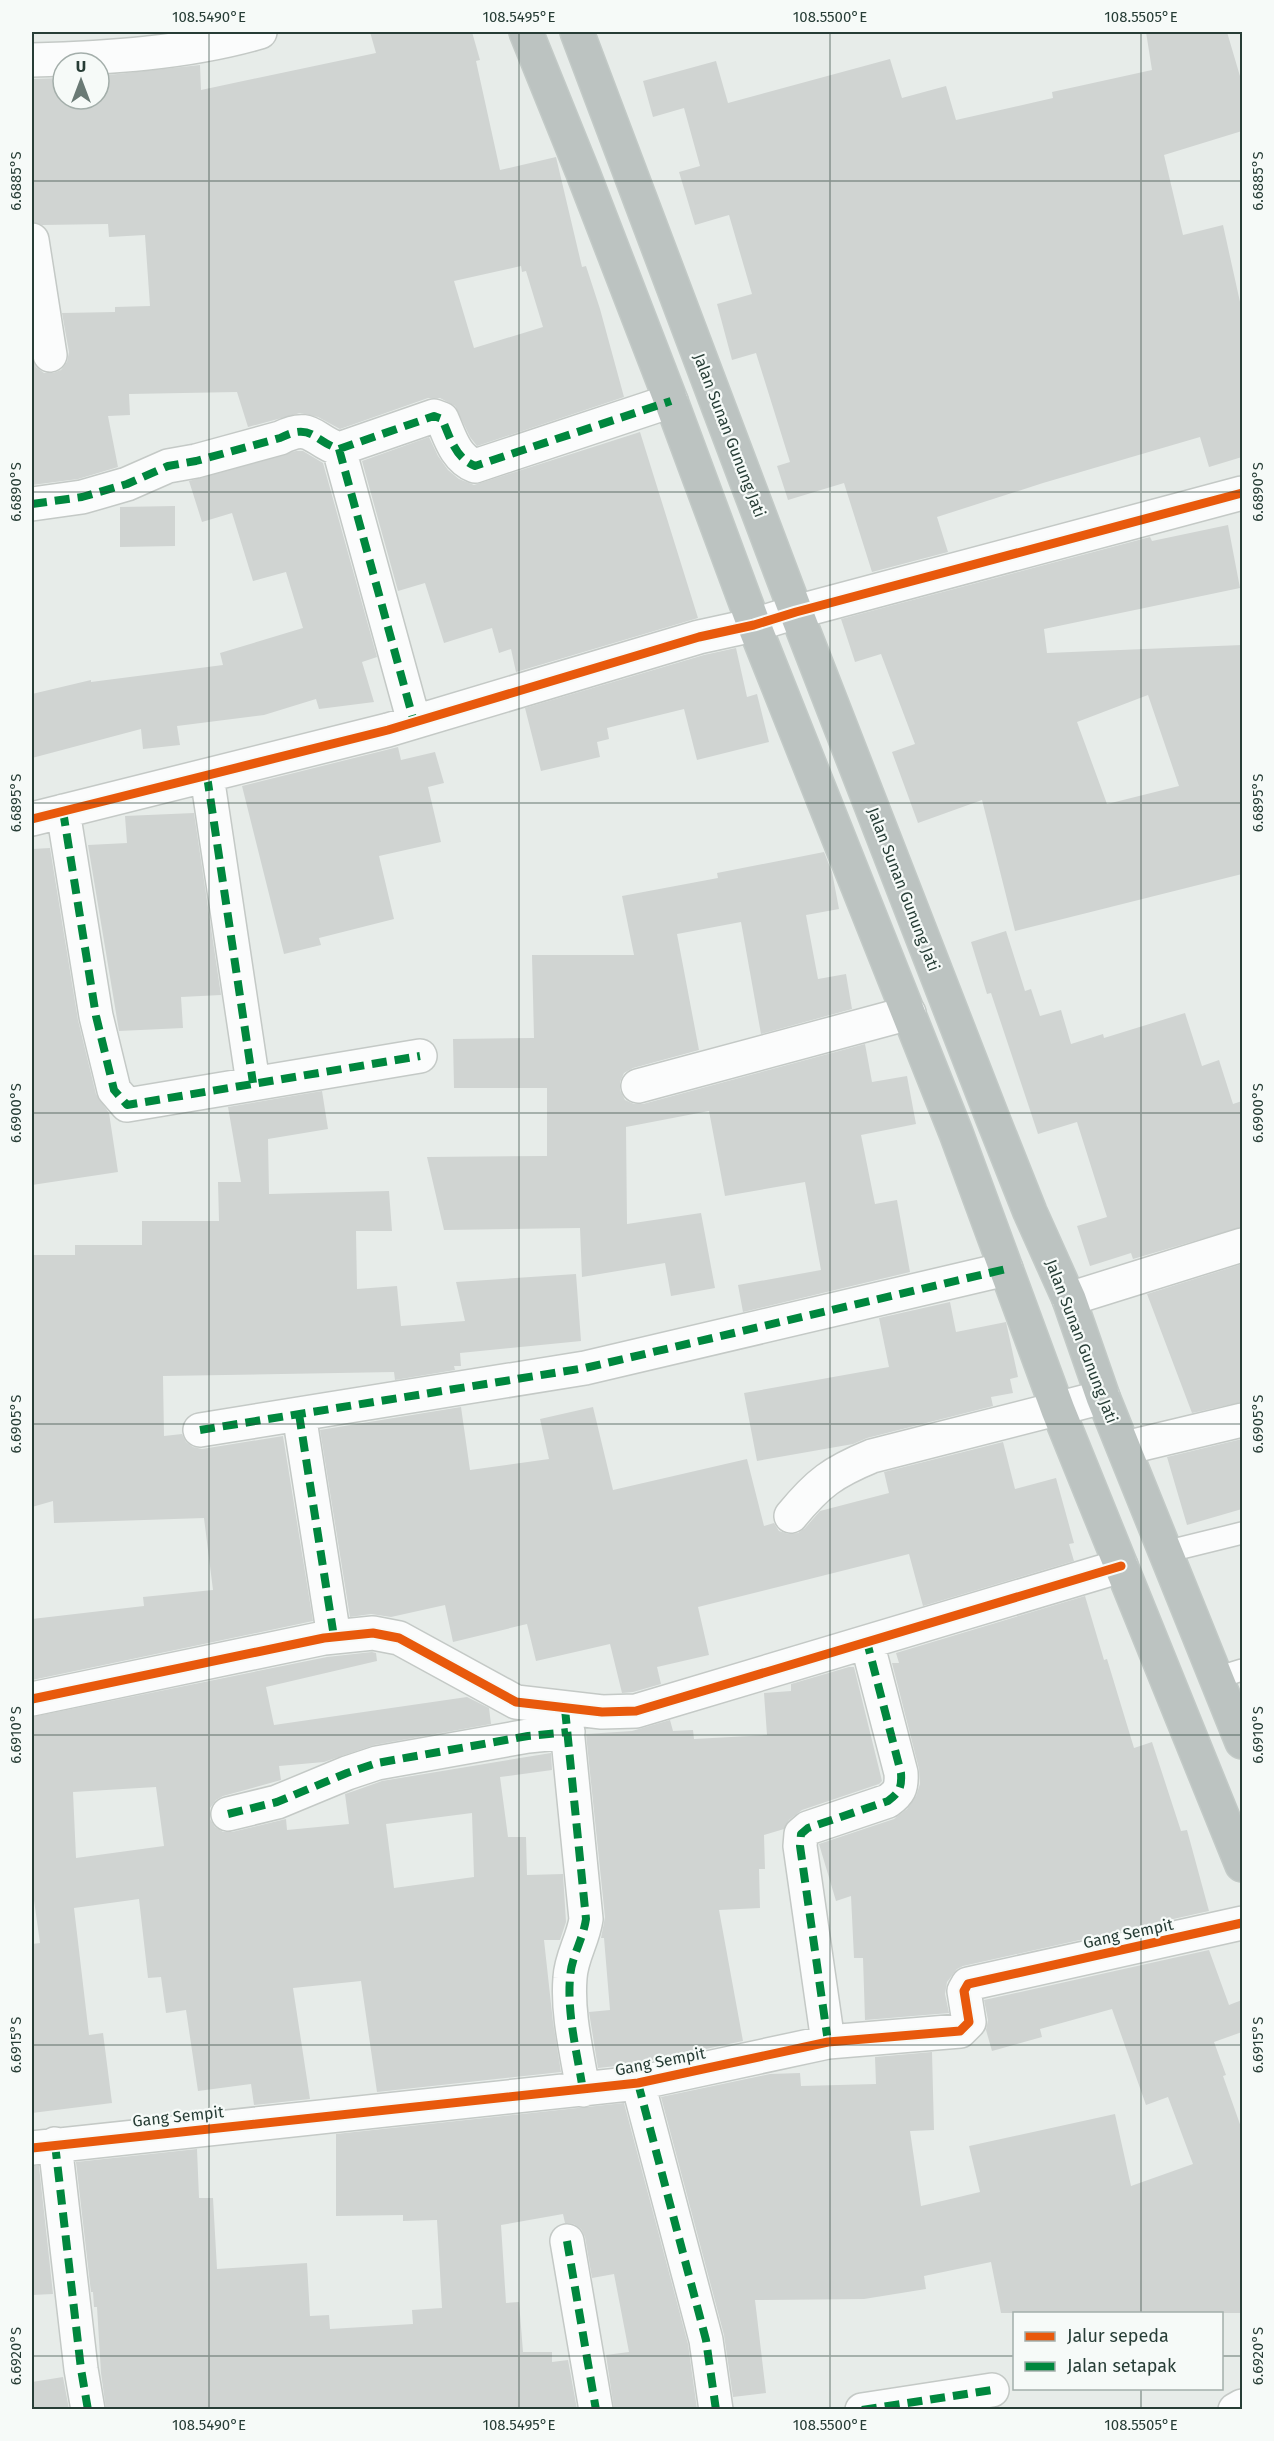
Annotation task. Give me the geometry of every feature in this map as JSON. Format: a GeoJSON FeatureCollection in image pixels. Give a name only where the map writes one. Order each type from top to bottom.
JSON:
{"type":"FeatureCollection","features":[{"type":"Feature","properties":{"kind":"highway"},"geometry":{"type":"LineString","coordinates":[[526,32],[671,400],[754,626],[909,1013],[1058,1410],[1193,1738],[1242,1865]]}},
{"type":"Feature","properties":{"kind":"highway","name":"Jalan Sunan Gunung Jati"},"geometry":{"type":"LineString","coordinates":[[577,32],[796,612],[1030,1212],[1069,1299],[1103,1397],[1165,1552],[1229,1674],[1238,1732]]}},
{"type":"Feature","properties":{"kind":"highway"},"geometry":{"type":"LineString","coordinates":[[612,248],[653,231]]}},
{"type":"Feature","properties":{"kind":"highway"},"geometry":{"type":"LineString","coordinates":[[988,1225],[1030,1212]]}},
{"type":"Feature","properties":{"kind":"highway"},"geometry":{"type":"LineString","coordinates":[[1105,1525],[1149,1510]]}},
{"type":"Feature","properties":{"kind":"highway"},"geometry":{"type":"LineString","coordinates":[[1193,1738],[1238,1732]]}},
{"type":"Feature","properties":{"kind":"street"},"geometry":{"type":"LineString","coordinates":[[32,60],[88,58],[225,42],[260,32]]}},
{"type":"Feature","properties":{"kind":"street"},"geometry":{"type":"LineString","coordinates":[[32,240],[50,355]]}},
{"type":"Feature","properties":{"kind":"street"},"geometry":{"type":"LineString","coordinates":[[339,449],[434,416],[442,419],[457,454],[467,463],[475,466],[671,400]]}},
{"type":"Feature","properties":{"kind":"street"},"geometry":{"type":"LineString","coordinates":[[32,504],[82,497],[127,484],[168,466],[196,461],[304,430],[339,449],[414,722]]}},
{"type":"Feature","properties":{"kind":"street"},"geometry":{"type":"LineString","coordinates":[[32,819],[414,722],[699,637],[754,626],[796,612],[1242,493]]}},
{"type":"Feature","properties":{"kind":"street"},"geometry":{"type":"LineString","coordinates":[[207,776],[254,1083]]}},
{"type":"Feature","properties":{"kind":"street"},"geometry":{"type":"LineString","coordinates":[[63,811],[96,1016],[114,1090],[127,1105],[420,1056]]}},
{"type":"Feature","properties":{"kind":"street"},"geometry":{"type":"LineString","coordinates":[[638,1086],[909,1013]]}},
{"type":"Feature","properties":{"kind":"street"},"geometry":{"type":"LineString","coordinates":[[1069,1299],[1242,1245]]}},
{"type":"Feature","properties":{"kind":"street"},"geometry":{"type":"LineString","coordinates":[[200,1430],[585,1368],[1006,1269]]}},
{"type":"Feature","properties":{"kind":"street"},"geometry":{"type":"LineString","coordinates":[[792,1516],[821,1483],[872,1456],[1103,1397]]}},
{"type":"Feature","properties":{"kind":"street"},"geometry":{"type":"LineString","coordinates":[[299,1414],[334,1637]]}},
{"type":"Feature","properties":{"kind":"street"},"geometry":{"type":"LineString","coordinates":[[1125,1448],[1242,1420]]}},
{"type":"Feature","properties":{"kind":"street"},"geometry":{"type":"LineString","coordinates":[[228,1814],[277,1803],[347,1773],[377,1763],[528,1736],[567,1720],[602,1712],[636,1710],[1121,1566]]}},
{"type":"Feature","properties":{"kind":"street"},"geometry":{"type":"LineString","coordinates":[[32,1699],[334,1637],[373,1634],[399,1638],[516,1702],[567,1720]]}},
{"type":"Feature","properties":{"kind":"street"},"geometry":{"type":"LineString","coordinates":[[828,2042],[800,1846],[801,1834],[808,1828],[888,1801],[899,1793],[902,1783],[902,1773],[867,1642]]}},
{"type":"Feature","properties":{"kind":"street"},"geometry":{"type":"LineString","coordinates":[[567,1720],[586,1919],[584,1935],[575,1954],[570,1976],[570,2000],[583,2090]]}},
{"type":"Feature","properties":{"kind":"street","name":"Gang Sempit"},"geometry":{"type":"LineString","coordinates":[[43,2146],[583,2090],[638,2083],[828,2042],[960,2031],[969,2022],[964,1991],[968,1984],[1242,1923]]}},
{"type":"Feature","properties":{"kind":"street"},"geometry":{"type":"LineString","coordinates":[[638,2083],[706,2340],[716,2409]]}},
{"type":"Feature","properties":{"kind":"street"},"geometry":{"type":"LineString","coordinates":[[43,2146],[88,2409]]}},
{"type":"Feature","properties":{"kind":"street"},"geometry":{"type":"LineString","coordinates":[[567,2241],[596,2409]]}},
{"type":"Feature","properties":{"kind":"street"},"geometry":{"type":"LineString","coordinates":[[862,2409],[992,2390]]}},
{"type":"Feature","properties":{"kind":"street"},"geometry":{"type":"LineString","coordinates":[[1235,2409],[1242,2406]]}},
{"type":"Feature","properties":{"kind":"lane"},"geometry":{"type":"LineString","coordinates":[[1165,1552],[1242,1533]]}},
{"type":"Feature","properties":{"kind":"building"},"geometry":{"type":"Polygon","coordinates":[[[370,32],[472,32],[480,60],[476,61],[500,170],[556,157],[582,267],[586,266],[600,309],[624,397],[477,446],[455,406],[440,398],[428,398],[340,429],[318,417],[300,413],[248,427],[237,392],[129,394],[130,415],[108,416],[118,467],[78,479],[32,485],[32,358],[36,367],[44,373],[61,370],[67,362],[69,352],[62,313],[115,312],[115,307],[150,306],[145,235],[109,237],[108,224],[42,225],[32,222],[32,79],[51,78],[51,111],[111,111],[111,75],[200,65],[201,90],[376,53],[370,32]],[[521,266],[454,281],[474,348],[543,327],[526,271],[522,272],[521,266]]]}},
{"type":"Feature","properties":{"kind":"building"},"geometry":{"type":"Polygon","coordinates":[[[1146,32],[1227,32],[1242,83],[1242,131],[1164,155],[1183,235],[1223,225],[1242,311],[1242,457],[1209,467],[1200,437],[1043,483],[937,517],[948,552],[872,572],[844,483],[788,500],[777,466],[790,462],[756,353],[732,360],[717,304],[752,294],[729,215],[695,225],[679,172],[700,166],[684,108],[653,117],[643,81],[716,61],[728,103],[890,59],[902,98],[946,86],[956,120],[1053,98],[1052,92],[1152,70],[1146,32]]]}},
{"type":"Feature","properties":{"kind":"building"},"geometry":{"type":"Polygon","coordinates":[[[640,432],[698,618],[516,672],[511,649],[499,653],[492,628],[444,643],[425,583],[398,591],[362,461],[429,437],[448,470],[459,479],[474,485],[640,432]]]}},
{"type":"Feature","properties":{"kind":"building"},"geometry":{"type":"Polygon","coordinates":[[[303,451],[323,463],[377,657],[362,662],[374,702],[319,709],[316,699],[264,715],[177,726],[180,745],[143,749],[141,729],[32,758],[32,694],[91,680],[91,682],[223,665],[220,653],[303,628],[286,572],[253,581],[232,513],[202,522],[189,481],[303,451]]]}},
{"type":"Feature","properties":{"kind":"building"},"geometry":{"type":"Polygon","coordinates":[[[175,506],[175,546],[120,547],[120,507],[175,506]]]}},
{"type":"Feature","properties":{"kind":"building"},"geometry":{"type":"Polygon","coordinates":[[[1228,525],[1240,588],[1044,629],[1047,653],[1242,645],[1242,874],[1015,931],[982,800],[918,823],[892,752],[915,744],[881,654],[855,662],[841,619],[1150,537],[1152,541],[1228,525]],[[1148,695],[1077,722],[1107,804],[1179,786],[1148,695]]]}},
{"type":"Feature","properties":{"kind":"building"},"geometry":{"type":"Polygon","coordinates":[[[736,648],[747,697],[757,694],[769,742],[697,760],[684,709],[607,728],[609,739],[597,742],[600,757],[541,771],[525,708],[704,655],[736,648]]]}},
{"type":"Feature","properties":{"kind":"building"},"geometry":{"type":"Polygon","coordinates":[[[398,747],[401,760],[435,752],[444,783],[428,787],[441,842],[379,856],[394,919],[319,938],[321,945],[284,954],[242,786],[398,747]]]}},
{"type":"Feature","properties":{"kind":"building"},"geometry":{"type":"Polygon","coordinates":[[[194,813],[221,995],[181,997],[183,1028],[119,1031],[88,845],[127,843],[125,816],[194,813]]]}},
{"type":"Feature","properties":{"kind":"building"},"geometry":{"type":"Polygon","coordinates":[[[50,848],[78,1020],[96,1094],[109,1113],[118,1172],[32,1185],[32,849],[50,848]]]}},
{"type":"Feature","properties":{"kind":"building"},"geometry":{"type":"Polygon","coordinates":[[[824,852],[832,872],[839,909],[806,915],[818,979],[846,974],[852,1009],[761,1034],[741,922],[677,934],[699,1050],[633,1068],[624,1073],[620,1082],[620,1090],[625,1100],[634,1104],[643,1104],[865,1044],[872,1082],[907,1076],[916,1124],[861,1135],[875,1204],[897,1200],[910,1272],[743,1312],[738,1285],[821,1270],[805,1182],[725,1196],[709,1111],[626,1127],[627,1224],[701,1213],[715,1288],[671,1296],[665,1263],[582,1277],[580,1228],[444,1230],[427,1157],[547,1156],[547,1088],[454,1088],[453,1039],[534,1038],[532,955],[634,955],[622,896],[718,878],[717,873],[824,852]]]}},
{"type":"Feature","properties":{"kind":"building"},"geometry":{"type":"Polygon","coordinates":[[[1006,931],[1025,991],[1031,989],[1040,1016],[1061,1010],[1071,1044],[1103,1034],[1104,1038],[1185,1013],[1202,1066],[1219,1060],[1233,1104],[1242,1101],[1242,1227],[1133,1259],[1131,1253],[1090,1266],[1077,1226],[1107,1217],[1077,1122],[1038,1134],[991,993],[987,994],[971,942],[1006,931]]]}},
{"type":"Feature","properties":{"kind":"building"},"geometry":{"type":"Polygon","coordinates":[[[322,1091],[328,1129],[268,1139],[269,1194],[389,1191],[392,1231],[356,1231],[357,1289],[397,1286],[401,1326],[465,1321],[456,1282],[576,1274],[581,1341],[460,1353],[461,1366],[454,1366],[455,1370],[395,1380],[394,1372],[163,1376],[164,1436],[182,1434],[186,1442],[202,1449],[283,1436],[313,1621],[32,1680],[32,1619],[144,1606],[143,1597],[213,1590],[204,1518],[54,1523],[53,1501],[32,1507],[32,1255],[75,1255],[75,1245],[142,1245],[142,1221],[219,1221],[218,1182],[241,1182],[228,1107],[322,1091]]]}},
{"type":"Feature","properties":{"kind":"building"},"geometry":{"type":"Polygon","coordinates":[[[1242,1264],[1242,1402],[1192,1413],[1147,1294],[1242,1264]]]}},
{"type":"Feature","properties":{"kind":"building"},"geometry":{"type":"Polygon","coordinates":[[[950,1302],[956,1332],[1006,1322],[1018,1377],[1010,1379],[1013,1393],[991,1397],[993,1406],[867,1438],[853,1444],[757,1461],[744,1393],[889,1367],[879,1318],[950,1302]]]}},
{"type":"Feature","properties":{"kind":"building"},"geometry":{"type":"Polygon","coordinates":[[[461,1407],[470,1470],[549,1459],[540,1419],[593,1407],[613,1490],[747,1459],[764,1526],[774,1523],[779,1531],[788,1534],[798,1533],[805,1528],[820,1511],[889,1493],[884,1472],[1003,1442],[1015,1489],[1056,1478],[1074,1543],[1069,1544],[1074,1561],[923,1606],[909,1554],[698,1607],[709,1655],[657,1667],[661,1684],[622,1693],[610,1644],[536,1661],[527,1624],[453,1642],[445,1605],[391,1617],[371,1614],[350,1617],[320,1430],[461,1407]]]}},
{"type":"Feature","properties":{"kind":"building"},"geometry":{"type":"Polygon","coordinates":[[[1242,1439],[1242,1509],[1187,1525],[1167,1457],[1242,1439]]]}},
{"type":"Feature","properties":{"kind":"building"},"geometry":{"type":"Polygon","coordinates":[[[1085,1596],[1134,1748],[1152,1742],[1181,1831],[1187,1830],[1209,1911],[963,1966],[957,1969],[947,1982],[945,1994],[949,2013],[865,2020],[863,1958],[854,1958],[851,1896],[836,1901],[819,1844],[894,1819],[907,1809],[916,1796],[920,1784],[919,1769],[892,1663],[899,1663],[896,1653],[1085,1596]]]}},
{"type":"Feature","properties":{"kind":"building"},"geometry":{"type":"Polygon","coordinates":[[[372,1652],[376,1653],[377,1661],[266,1687],[274,1725],[467,1697],[489,1708],[491,1724],[374,1745],[324,1762],[279,1766],[281,1780],[223,1796],[216,1800],[210,1808],[210,1819],[215,1827],[223,1832],[232,1832],[286,1819],[287,1830],[349,1824],[345,1794],[382,1781],[551,1753],[552,1770],[500,1777],[508,1837],[526,1837],[527,1875],[563,1874],[566,1922],[560,1940],[544,1940],[561,2072],[377,2092],[361,1981],[293,1988],[310,2099],[254,2105],[251,2084],[198,2091],[186,2010],[166,2013],[161,1977],[148,1978],[139,1899],[74,1908],[89,2035],[103,2033],[112,2103],[32,2113],[32,1944],[40,1943],[32,1886],[32,1717],[327,1657],[372,1652]],[[156,1787],[73,1792],[76,1858],[164,1846],[156,1787]],[[472,1813],[386,1824],[394,1888],[474,1877],[472,1813]]]}},
{"type":"Feature","properties":{"kind":"building"},"geometry":{"type":"Polygon","coordinates":[[[854,1667],[882,1781],[802,1810],[789,1820],[784,1829],[764,1835],[765,1869],[759,1869],[760,1908],[719,1910],[743,2041],[635,2064],[598,2068],[589,2012],[610,2010],[604,1938],[601,1938],[605,1917],[586,1734],[632,1731],[670,1720],[673,1731],[693,1730],[694,1739],[767,1735],[764,1693],[791,1691],[791,1684],[854,1667]]]}},
{"type":"Feature","properties":{"kind":"building"},"geometry":{"type":"Polygon","coordinates":[[[1209,1950],[1229,2005],[1242,2000],[1242,2032],[1214,2042],[1242,2130],[1242,2313],[1001,2313],[991,2262],[924,2276],[926,2289],[864,2299],[755,2300],[766,2393],[733,2397],[724,2335],[661,2097],[770,2074],[800,2073],[801,2086],[876,2084],[875,2057],[932,2052],[934,2130],[910,2131],[921,2206],[980,2192],[969,2146],[1115,2114],[1131,2186],[1193,2164],[1168,2097],[1146,2105],[1112,2009],[1040,2029],[1042,2037],[992,2051],[986,2030],[988,2020],[984,2000],[1209,1950]]]}},
{"type":"Feature","properties":{"kind":"building"},"geometry":{"type":"Polygon","coordinates":[[[624,2103],[688,2344],[697,2409],[614,2409],[606,2355],[629,2352],[614,2274],[592,2278],[585,2237],[581,2229],[574,2224],[565,2223],[563,2214],[501,2225],[506,2303],[519,2302],[523,2352],[552,2352],[552,2362],[568,2360],[577,2409],[106,2409],[101,2373],[97,2307],[94,2307],[93,2292],[91,2292],[76,2162],[197,2149],[199,2198],[213,2198],[217,2269],[307,2263],[310,2316],[329,2315],[330,2329],[413,2324],[412,2310],[442,2308],[437,2220],[403,2221],[403,2215],[336,2216],[336,2134],[624,2103]]]}},
{"type":"Feature","properties":{"kind":"building"},"geometry":{"type":"Polygon","coordinates":[[[32,2166],[39,2166],[53,2294],[32,2295],[32,2166]]]}},
{"type":"Feature","properties":{"kind":"building"},"geometry":{"type":"Polygon","coordinates":[[[63,2377],[69,2409],[32,2409],[32,2382],[63,2377]]]}},
{"type":"Feature","properties":{"kind":"marked path"},"geometry":{"type":"LineString","coordinates":[[32,504],[82,497],[127,484],[168,466],[196,461],[299,432],[311,434],[339,449],[434,416],[442,419],[458,452],[475,466],[671,401]]}},
{"type":"Feature","properties":{"kind":"marked path"},"geometry":{"type":"LineString","coordinates":[[339,449],[414,722]]}},
{"type":"Feature","properties":{"kind":"marked path"},"geometry":{"type":"LineString","coordinates":[[207,776],[253,1083]]}},
{"type":"Feature","properties":{"kind":"marked path"},"geometry":{"type":"LineString","coordinates":[[63,811],[96,1016],[114,1090],[127,1105],[420,1056]]}},
{"type":"Feature","properties":{"kind":"marked path"},"geometry":{"type":"LineString","coordinates":[[200,1430],[585,1368],[1006,1269]]}},
{"type":"Feature","properties":{"kind":"marked path"},"geometry":{"type":"LineString","coordinates":[[299,1414],[334,1637]]}},
{"type":"Feature","properties":{"kind":"marked path"},"geometry":{"type":"LineString","coordinates":[[828,2042],[800,1846],[801,1834],[808,1828],[888,1801],[897,1793],[901,1783],[901,1773],[867,1642]]}},
{"type":"Feature","properties":{"kind":"marked path"},"geometry":{"type":"LineString","coordinates":[[565,1709],[586,1919],[572,1963],[569,1992],[573,2034],[583,2090]]}},
{"type":"Feature","properties":{"kind":"marked path"},"geometry":{"type":"LineString","coordinates":[[228,1814],[277,1802],[377,1763],[528,1736],[568,1732]]}},
{"type":"Feature","properties":{"kind":"marked path"},"geometry":{"type":"LineString","coordinates":[[638,2083],[706,2340],[716,2410]]}},
{"type":"Feature","properties":{"kind":"marked path"},"geometry":{"type":"LineString","coordinates":[[55,2144],[81,2369],[88,2410]]}},
{"type":"Feature","properties":{"kind":"marked path"},"geometry":{"type":"LineString","coordinates":[[567,2241],[596,2410]]}},
{"type":"Feature","properties":{"kind":"marked path"},"geometry":{"type":"LineString","coordinates":[[862,2410],[992,2390]]}},
{"type":"Feature","properties":{"kind":"cycle path"},"geometry":{"type":"LineString","coordinates":[[32,819],[388,730],[699,637],[754,625],[1242,493]]}},
{"type":"Feature","properties":{"kind":"cycle path"},"geometry":{"type":"LineString","coordinates":[[32,1699],[324,1638],[373,1633],[399,1638],[516,1702],[602,1712],[636,1711],[1121,1566]]}},
{"type":"Feature","properties":{"kind":"cycle path"},"geometry":{"type":"LineString","coordinates":[[32,2148],[638,2083],[828,2042],[960,2031],[969,2022],[964,1991],[968,1984],[1242,1923]]}}]}
